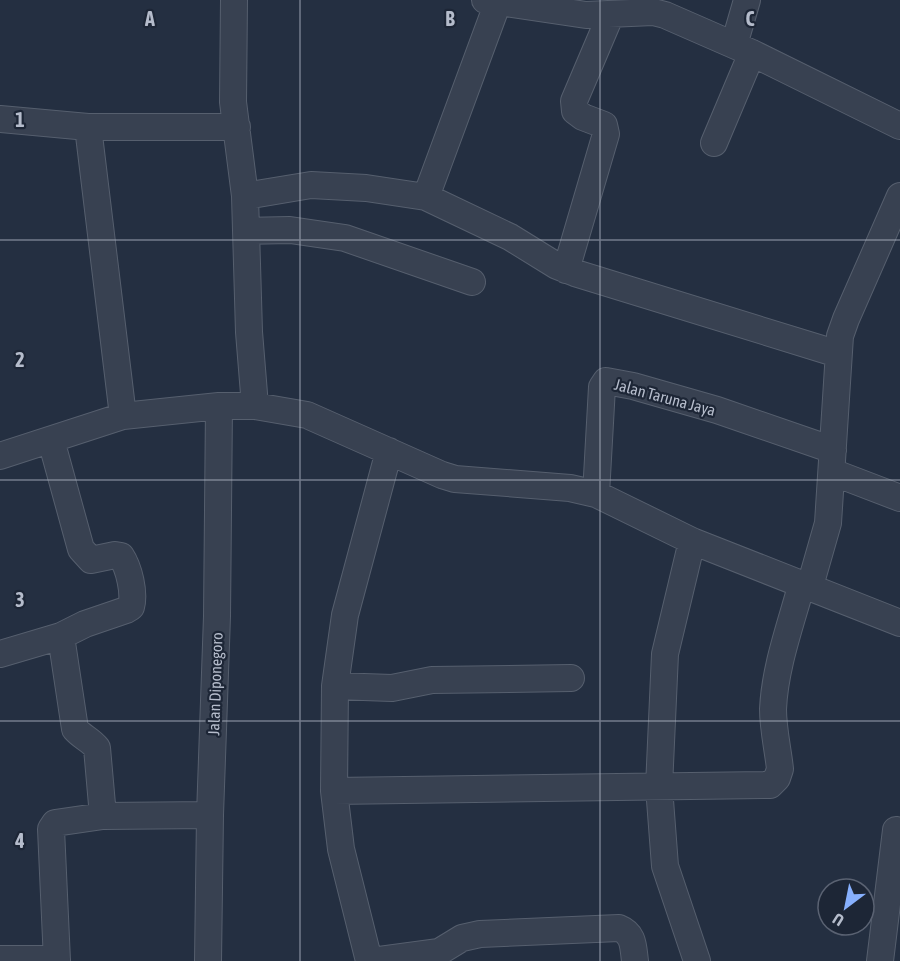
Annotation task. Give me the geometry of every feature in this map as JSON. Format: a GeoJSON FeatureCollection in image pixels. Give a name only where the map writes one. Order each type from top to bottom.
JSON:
{"type":"FeatureCollection","features":[{"type":"Feature","properties":{"kind":"street"},"geometry":{"type":"LineString","coordinates":[[233,0],[233,102],[245,196],[249,332],[255,406]]}},
{"type":"Feature","properties":{"kind":"street"},"geometry":{"type":"LineString","coordinates":[[714,143],[743,49],[747,0]]}},
{"type":"Feature","properties":{"kind":"street"},"geometry":{"type":"LineString","coordinates":[[426,197],[492,1],[526,3],[586,15],[611,14],[644,7],[743,49],[900,126]]}},
{"type":"Feature","properties":{"kind":"street"},"geometry":{"type":"LineString","coordinates":[[566,270],[606,134],[604,125],[583,117],[575,111],[574,101],[611,14]]}},
{"type":"Feature","properties":{"kind":"street"},"geometry":{"type":"LineString","coordinates":[[0,119],[88,127],[237,127]]}},
{"type":"Feature","properties":{"kind":"street"},"geometry":{"type":"LineString","coordinates":[[88,127],[123,416]]}},
{"type":"Feature","properties":{"kind":"street"},"geometry":{"type":"LineString","coordinates":[[245,196],[311,185],[366,188],[426,197],[510,237],[566,270],[838,354]]}},
{"type":"Feature","properties":{"kind":"street"},"geometry":{"type":"LineString","coordinates":[[334,791],[761,786],[770,785],[777,778],[780,769],[773,711],[776,684],[780,663],[828,523],[838,354],[843,327],[900,196]]}},
{"type":"Feature","properties":{"kind":"street"},"geometry":{"type":"LineString","coordinates":[[246,231],[290,230],[345,238],[472,282]]}},
{"type":"Feature","properties":{"kind":"street","name":"Jalan Taruna Jaya"},"geometry":{"type":"LineString","coordinates":[[596,494],[602,387],[606,381],[633,386],[717,410],[833,461]]}},
{"type":"Feature","properties":{"kind":"street"},"geometry":{"type":"LineString","coordinates":[[0,456],[123,416],[219,406],[255,406],[307,415],[455,479],[570,488],[596,494],[692,541],[900,623]]}},
{"type":"Feature","properties":{"kind":"street","name":"Jalan Diponegoro"},"geometry":{"type":"LineString","coordinates":[[208,961],[210,815],[217,616],[219,406]]}},
{"type":"Feature","properties":{"kind":"street"},"geometry":{"type":"LineString","coordinates":[[0,654],[61,636],[85,624],[126,610],[131,607],[133,601],[126,565],[121,556],[91,560],[81,549],[51,440]]}},
{"type":"Feature","properties":{"kind":"street"},"geometry":{"type":"LineString","coordinates":[[389,451],[345,615],[335,686],[334,791],[341,849],[370,961],[429,954],[450,954],[462,938],[480,934],[619,928],[632,938],[635,961]]}},
{"type":"Feature","properties":{"kind":"street"},"geometry":{"type":"LineString","coordinates":[[833,461],[900,498]]}},
{"type":"Feature","properties":{"kind":"street"},"geometry":{"type":"LineString","coordinates":[[692,541],[665,654],[659,786],[665,866],[697,961]]}},
{"type":"Feature","properties":{"kind":"street"},"geometry":{"type":"LineString","coordinates":[[61,636],[75,729],[83,738],[92,741],[97,748],[103,816]]}},
{"type":"Feature","properties":{"kind":"street"},"geometry":{"type":"LineString","coordinates":[[335,686],[392,688],[432,680],[571,678]]}},
{"type":"Feature","properties":{"kind":"street"},"geometry":{"type":"LineString","coordinates":[[0,959],[57,960],[51,829],[55,823],[63,820],[103,816],[210,815]]}},
{"type":"Feature","properties":{"kind":"street"},"geometry":{"type":"LineString","coordinates":[[880,961],[896,830]]}}]}
